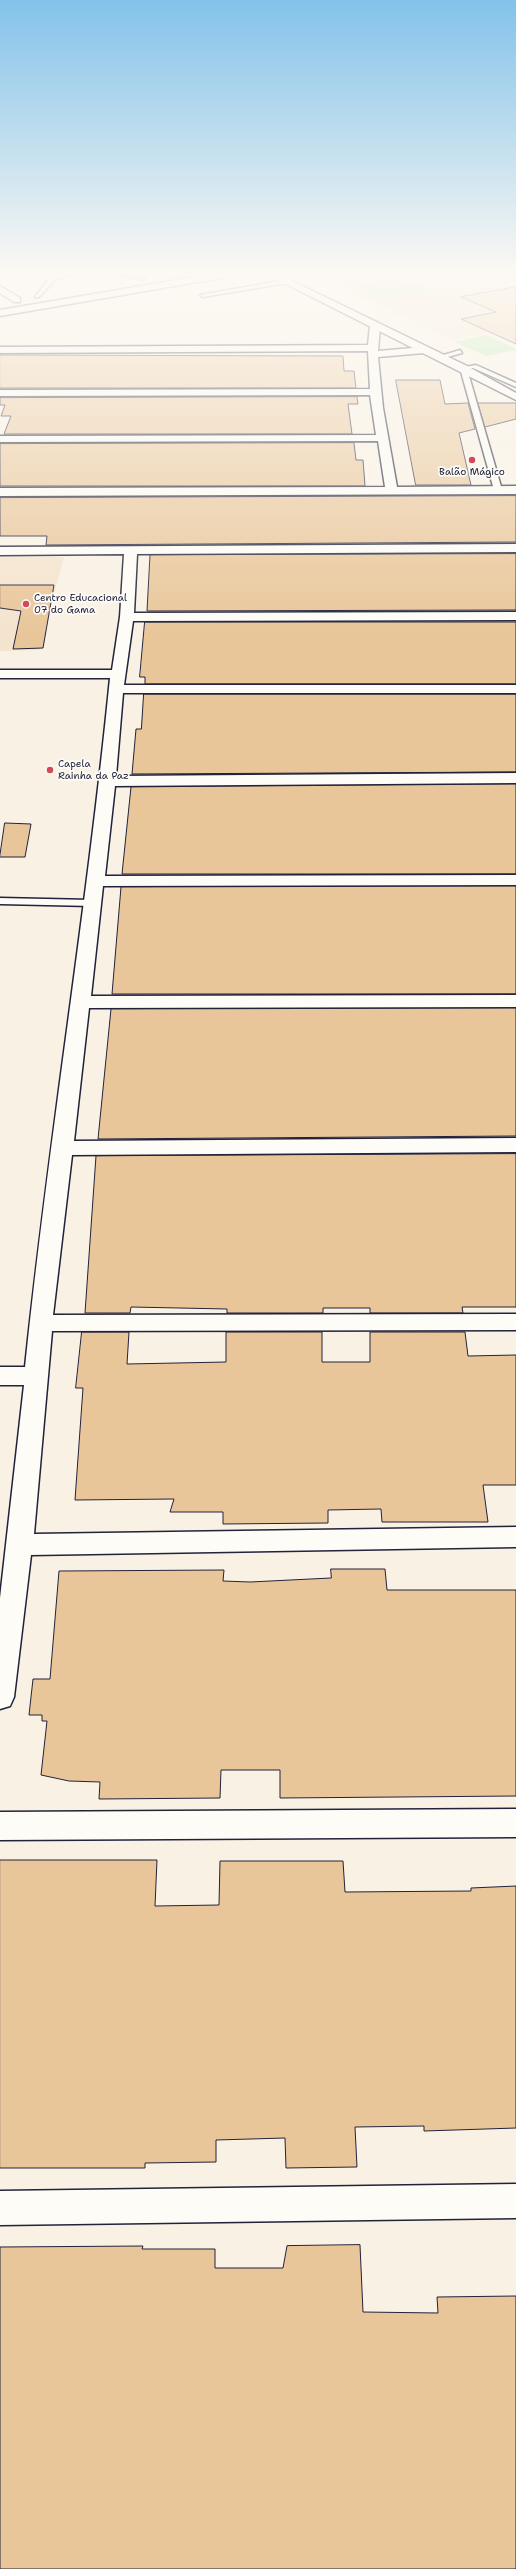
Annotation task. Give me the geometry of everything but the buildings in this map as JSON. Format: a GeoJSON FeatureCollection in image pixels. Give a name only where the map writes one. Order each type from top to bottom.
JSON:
{"type":"FeatureCollection","features":[{"type":"Feature","properties":{"kind":"street"},"geometry":{"type":"LineString","coordinates":[[377,395],[392,491]]}},
{"type":"Feature","properties":{"kind":"street"},"geometry":{"type":"LineString","coordinates":[[0,439],[384,438]]}},
{"type":"Feature","properties":{"kind":"street"},"geometry":{"type":"LineString","coordinates":[[0,492],[516,490]]}},
{"type":"Feature","properties":{"kind":"street"},"geometry":{"type":"LineString","coordinates":[[0,551],[516,548]]}},
{"type":"Feature","properties":{"kind":"street"},"geometry":{"type":"LineString","coordinates":[[0,1697],[20,1545],[41,1323],[127,617],[131,550]]}},
{"type":"Feature","properties":{"kind":"street"},"geometry":{"type":"LineString","coordinates":[[127,617],[516,616]]}},
{"type":"Feature","properties":{"kind":"street"},"geometry":{"type":"LineString","coordinates":[[0,674],[118,682],[516,690]]}},
{"type":"Feature","properties":{"kind":"street"},"geometry":{"type":"LineString","coordinates":[[108,781],[516,778]]}},
{"type":"Feature","properties":{"kind":"street"},"geometry":{"type":"LineString","coordinates":[[95,881],[516,880]]}},
{"type":"Feature","properties":{"kind":"street"},"geometry":{"type":"LineString","coordinates":[[79,1002],[516,1001]]}},
{"type":"Feature","properties":{"kind":"street"},"geometry":{"type":"LineString","coordinates":[[62,1148],[516,1145]]}},
{"type":"Feature","properties":{"kind":"street"},"geometry":{"type":"LineString","coordinates":[[41,1323],[516,1322]]}},
{"type":"Feature","properties":{"kind":"street"},"geometry":{"type":"LineString","coordinates":[[0,1376],[35,1376]]}},
{"type":"Feature","properties":{"kind":"street"},"geometry":{"type":"LineString","coordinates":[[20,1545],[516,1537]]}},
{"type":"Feature","properties":{"kind":"street"},"geometry":{"type":"LineString","coordinates":[[0,1826],[516,1823]]}},
{"type":"Feature","properties":{"kind":"street"},"geometry":{"type":"LineString","coordinates":[[0,2208],[516,2201]]}},
{"type":"Feature","properties":{"kind":"lane"},"geometry":{"type":"LineString","coordinates":[[471,395],[498,490]]}},
{"type":"Feature","properties":{"kind":"lane"},"geometry":{"type":"LineString","coordinates":[[0,901],[92,903]]}},
{"type":"Feature","properties":{"kind":"shaded area","name":"Centro Educacional 07 do Gama"},"geometry":{"type":"Polygon","coordinates":[[[0,557],[64,557],[39,650],[0,651],[0,557]]]}},
{"type":"Feature","properties":{"kind":"place","name":"Balão Mágico"},"geometry":{"type":"Point","coordinates":[472,460]}},
{"type":"Feature","properties":{"kind":"place","name":"Centro Educacional 07 do Gama"},"geometry":{"type":"Point","coordinates":[26,604]}},
{"type":"Feature","properties":{"kind":"place","name":"Capela Rainha da Paz"},"geometry":{"type":"Point","coordinates":[50,770]}}]}
